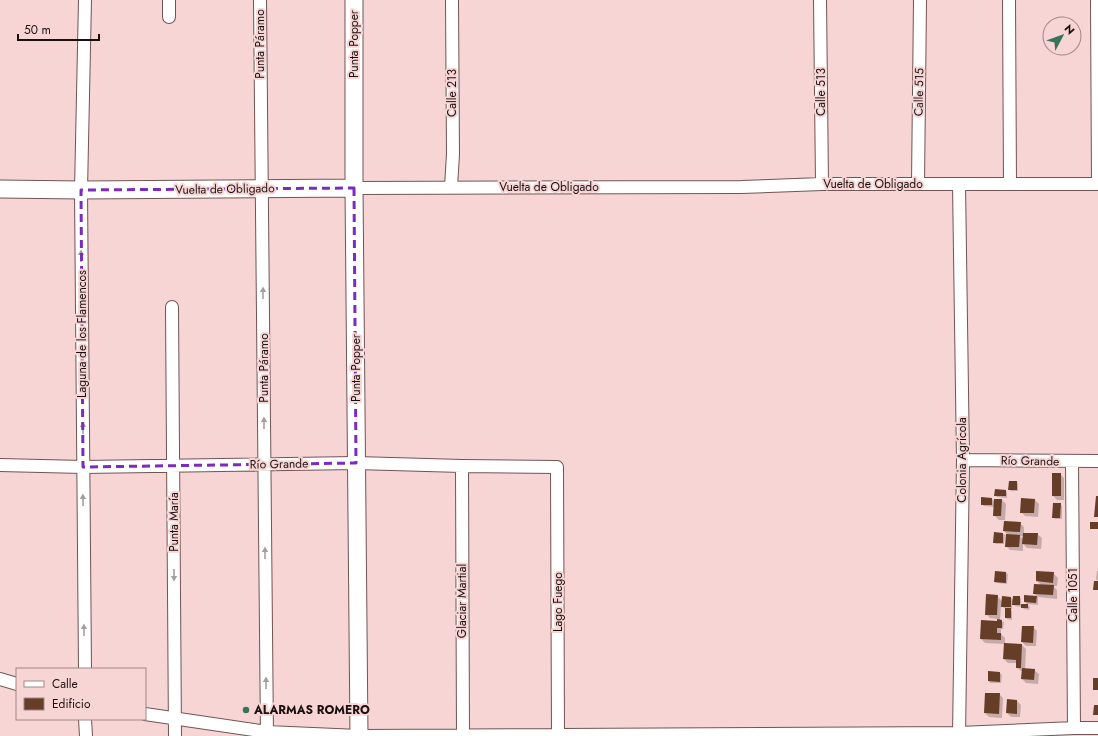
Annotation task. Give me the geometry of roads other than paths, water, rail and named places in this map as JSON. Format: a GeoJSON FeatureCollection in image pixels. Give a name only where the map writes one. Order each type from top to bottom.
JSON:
{"type":"FeatureCollection","features":[{"type":"Feature","properties":{"kind":"street","name":"Laguna de los Flamencos"},"geometry":{"type":"LineString","coordinates":[[85,0],[81,190],[85,668]]}},
{"type":"Feature","properties":{"kind":"street"},"geometry":{"type":"LineString","coordinates":[[169,0],[169,17]]}},
{"type":"Feature","properties":{"kind":"street","name":"Punta Páramo"},"geometry":{"type":"LineString","coordinates":[[260,0],[267,734]]}},
{"type":"Feature","properties":{"kind":"street","name":"Punta Popper"},"geometry":{"type":"LineString","coordinates":[[354,0],[354,188],[359,736]]}},
{"type":"Feature","properties":{"kind":"street","name":"Calle 213"},"geometry":{"type":"LineString","coordinates":[[451,186],[453,154],[452,0]]}},
{"type":"Feature","properties":{"kind":"street","name":"Calle 513"},"geometry":{"type":"LineString","coordinates":[[820,0],[822,184]]}},
{"type":"Feature","properties":{"kind":"street","name":"Calle 515"},"geometry":{"type":"LineString","coordinates":[[918,184],[920,0]]}},
{"type":"Feature","properties":{"kind":"street"},"geometry":{"type":"LineString","coordinates":[[1008,0],[1010,184]]}},
{"type":"Feature","properties":{"kind":"street"},"geometry":{"type":"LineString","coordinates":[[1097,0],[1098,184]]}},
{"type":"Feature","properties":{"kind":"street","name":"Vuelta de Obligado"},"geometry":{"type":"LineString","coordinates":[[0,189],[262,189],[451,186],[741,187],[822,184],[1098,184]]}},
{"type":"Feature","properties":{"kind":"street","name":"Colonia Agrícola"},"geometry":{"type":"LineString","coordinates":[[959,184],[963,460],[959,735]]}},
{"type":"Feature","properties":{"kind":"street","name":"Punta María"},"geometry":{"type":"LineString","coordinates":[[172,307],[176,736]]}},
{"type":"Feature","properties":{"kind":"street","name":"Río Grande"},"geometry":{"type":"LineString","coordinates":[[963,460],[1098,461]]}},
{"type":"Feature","properties":{"kind":"street","name":"Calle 1051"},"geometry":{"type":"LineString","coordinates":[[1072,462],[1074,728]]}},
{"type":"Feature","properties":{"kind":"street","name":"Río Grande"},"geometry":{"type":"LineString","coordinates":[[0,465],[83,467],[356,463],[557,467]]}},
{"type":"Feature","properties":{"kind":"street","name":"Glaciar Martial"},"geometry":{"type":"LineString","coordinates":[[462,466],[463,736]]}},
{"type":"Feature","properties":{"kind":"street","name":"Lago Fuego"},"geometry":{"type":"LineString","coordinates":[[557,467],[558,735]]}},
{"type":"Feature","properties":{"kind":"street"},"geometry":{"type":"LineString","coordinates":[[0,679],[16,684]]}},
{"type":"Feature","properties":{"kind":"street"},"geometry":{"type":"LineString","coordinates":[[146,714],[267,734],[359,736],[959,735],[1074,728],[1098,728]]}},
{"type":"Feature","properties":{"kind":"street"},"geometry":{"type":"LineString","coordinates":[[85,720],[86,736]]}},
{"type":"Feature","properties":{"kind":"place","name":"ALARMAS ROMERO"},"geometry":{"type":"Point","coordinates":[246,710]}}]}
